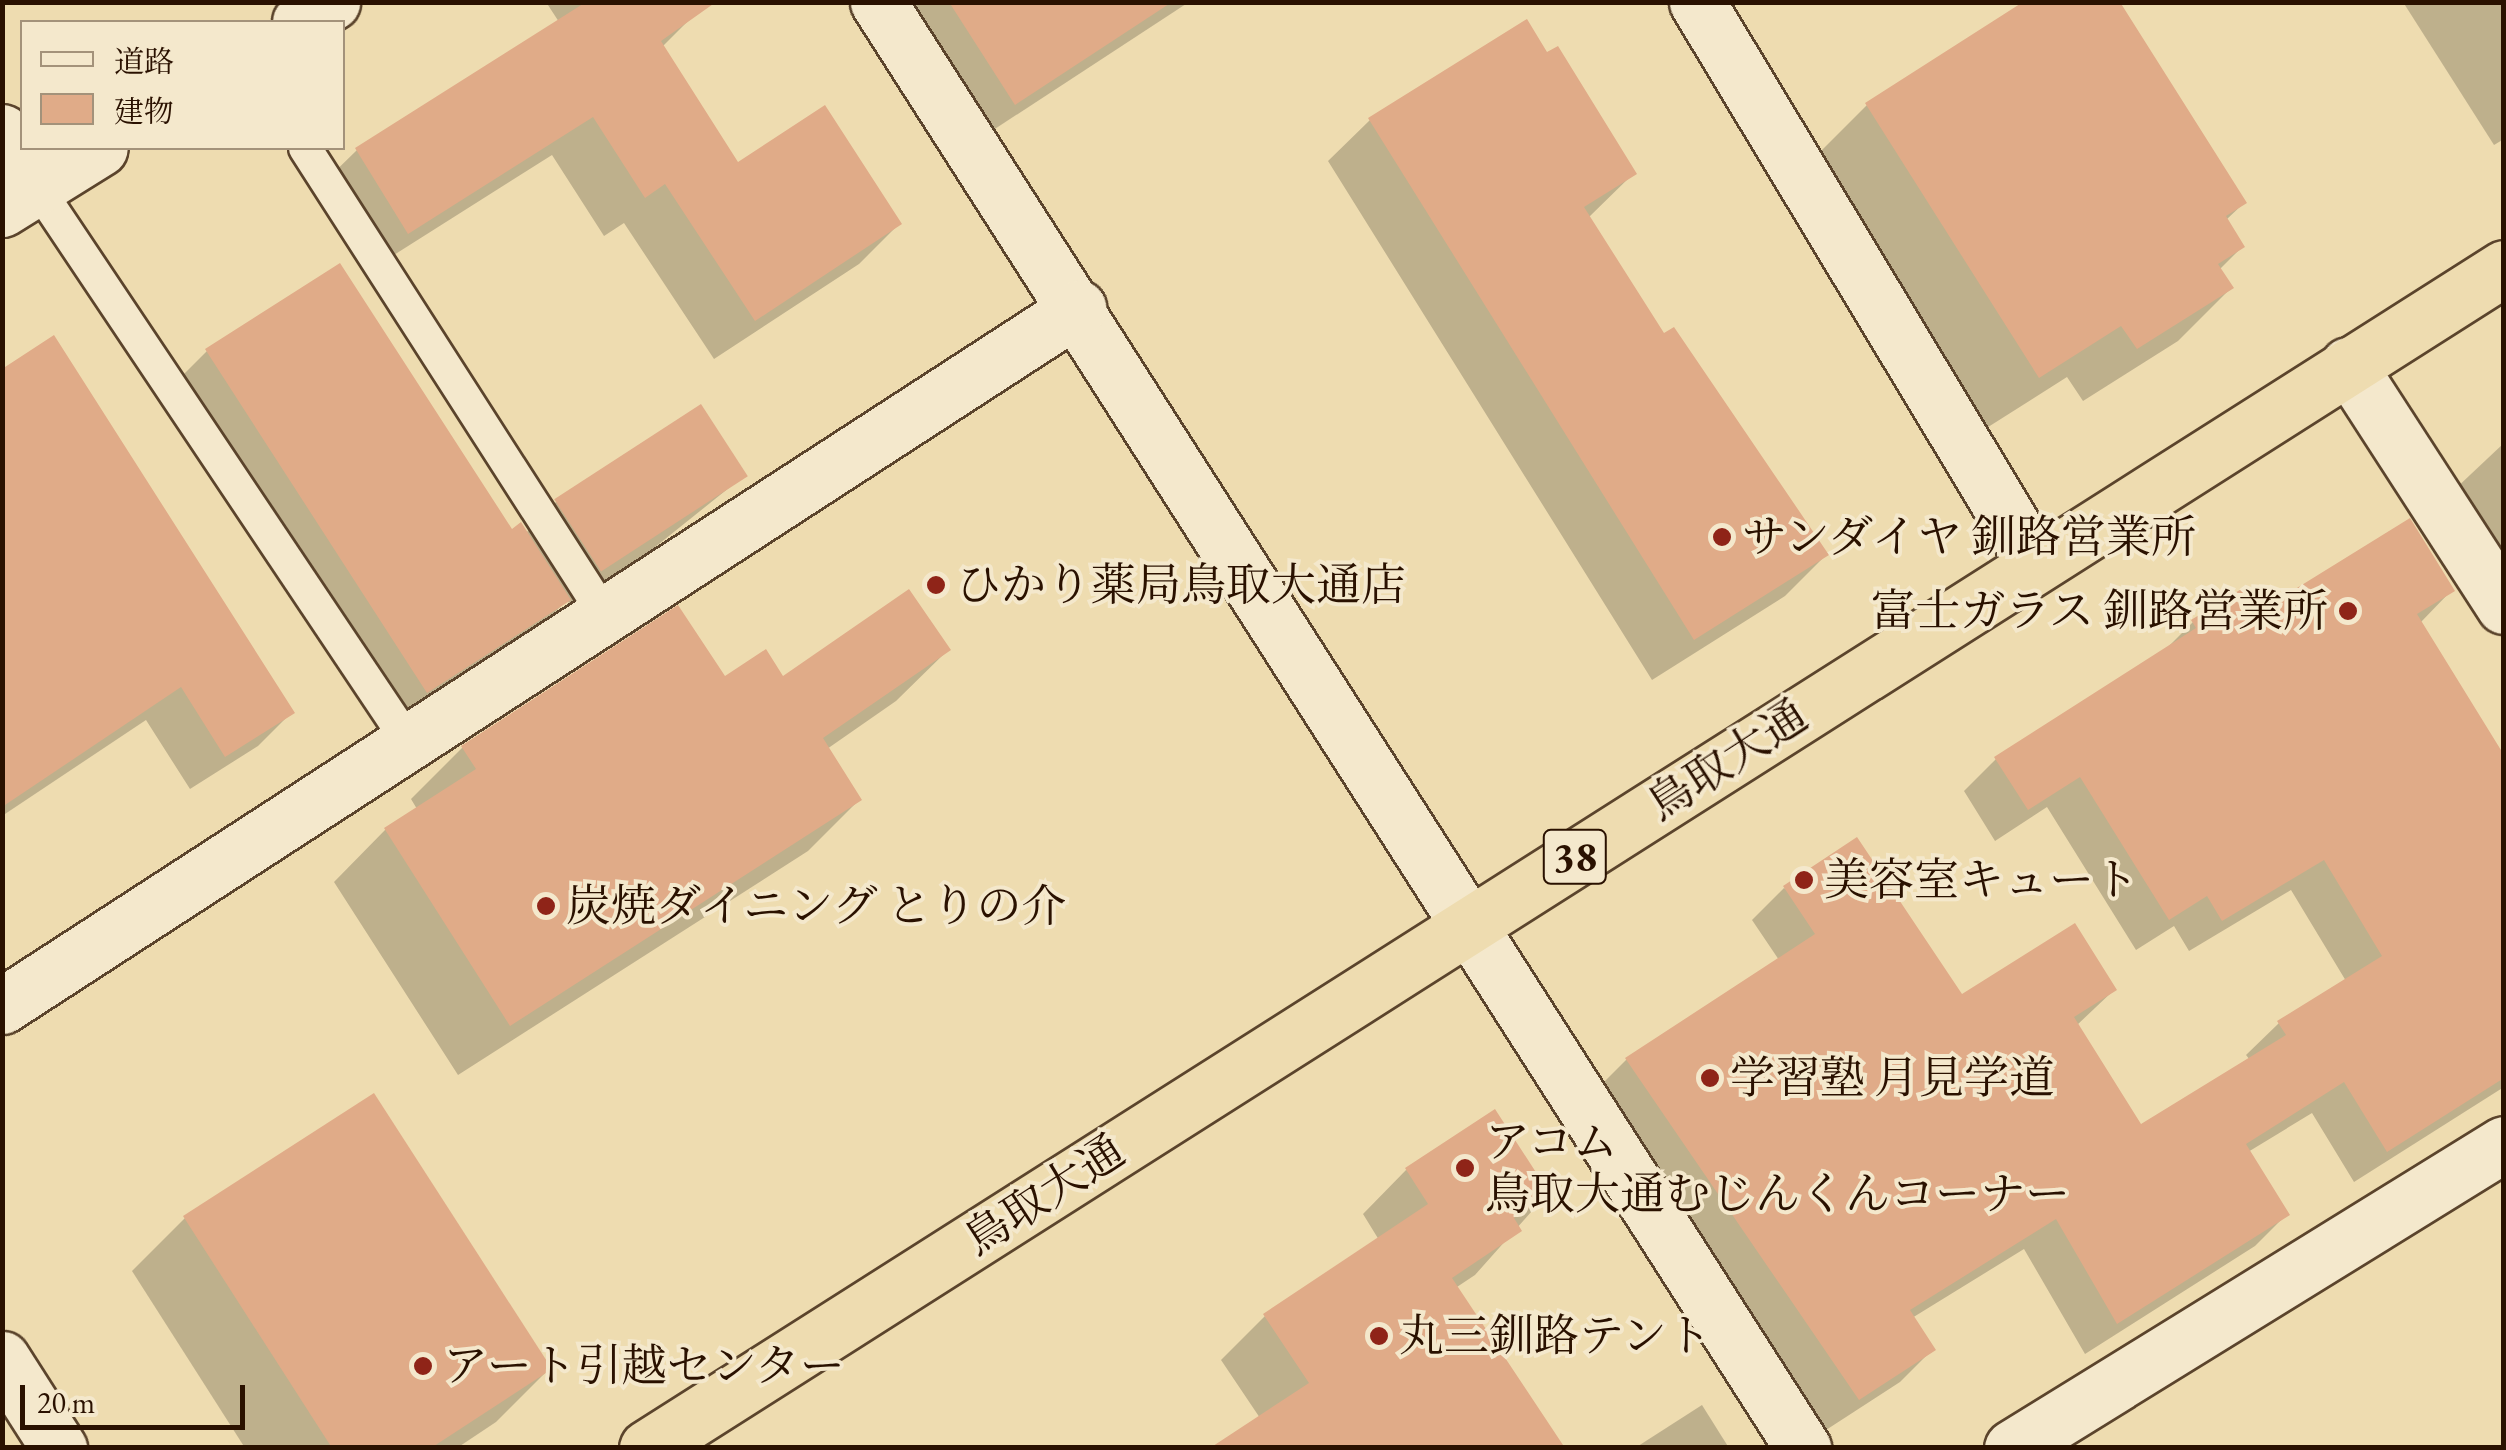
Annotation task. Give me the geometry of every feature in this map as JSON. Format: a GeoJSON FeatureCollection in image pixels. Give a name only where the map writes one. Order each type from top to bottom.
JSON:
{"type":"FeatureCollection","features":[{"type":"Feature","properties":{"kind":"highway","name":"鳥取大通"},"geometry":{"type":"LineString","coordinates":[[647,1448],[2504,268]]}},
{"type":"Feature","properties":{"kind":"street"},"geometry":{"type":"LineString","coordinates":[[303,20],[332,2]]}},
{"type":"Feature","properties":{"kind":"street"},"geometry":{"type":"LineString","coordinates":[[878,2],[1078,308],[1802,1448]]}},
{"type":"Feature","properties":{"kind":"street"},"geometry":{"type":"LineString","coordinates":[[1697,2],[2035,563]]}},
{"type":"Feature","properties":{"kind":"street"},"geometry":{"type":"LineString","coordinates":[[2,132],[20,198],[97,150]]}},
{"type":"Feature","properties":{"kind":"street"},"geometry":{"type":"LineString","coordinates":[[2,1006],[1078,308]]}},
{"type":"Feature","properties":{"kind":"street"},"geometry":{"type":"LineString","coordinates":[[2348,366],[2504,606]]}},
{"type":"Feature","properties":{"kind":"street"},"geometry":{"type":"LineString","coordinates":[[2012,1448],[2504,1144]]}},
{"type":"Feature","properties":{"kind":"street"},"geometry":{"type":"LineString","coordinates":[[2,1359],[59,1448]]}},
{"type":"Feature","properties":{"kind":"lane"},"geometry":{"type":"LineString","coordinates":[[306,150],[604,614]]}},
{"type":"Feature","properties":{"kind":"lane"},"geometry":{"type":"LineString","coordinates":[[20,198],[409,742]]}},
{"type":"Feature","properties":{"kind":"building"},"geometry":{"type":"Polygon","coordinates":[[[586,2],[716,2],[661,41],[738,162],[825,105],[902,224],[755,321],[665,184],[645,198],[593,117],[408,234],[355,148],[586,2]]]}},
{"type":"Feature","properties":{"kind":"building"},"geometry":{"type":"Polygon","coordinates":[[[949,2],[1172,2],[1015,105],[949,2]]]}},
{"type":"Feature","properties":{"kind":"building"},"geometry":{"type":"Polygon","coordinates":[[[2023,2],[2120,2],[2247,203],[2226,216],[2245,247],[2218,264],[2234,288],[2137,349],[2121,326],[2039,378],[1865,103],[2023,2]]]}},
{"type":"Feature","properties":{"kind":"building"},"geometry":{"type":"Polygon","coordinates":[[[1527,19],[1547,52],[1558,46],[1637,174],[1584,207],[1664,333],[1674,327],[1829,555],[1694,640],[1368,118],[1527,19]]]}},
{"type":"Feature","properties":{"kind":"building"},"geometry":{"type":"Polygon","coordinates":[[[340,263],[512,529],[521,522],[571,600],[427,693],[205,349],[340,263]]]}},
{"type":"Feature","properties":{"kind":"building"},"geometry":{"type":"Polygon","coordinates":[[[54,335],[295,713],[225,757],[181,687],[2,807],[2,369],[54,335]]]}},
{"type":"Feature","properties":{"kind":"building"},"geometry":{"type":"Polygon","coordinates":[[[701,404],[748,476],[601,571],[554,499],[701,404]]]}},
{"type":"Feature","properties":{"kind":"building"},"geometry":{"type":"Polygon","coordinates":[[[2410,518],[2455,591],[2417,614],[2504,755],[2504,1078],[2387,1152],[2344,1082],[2246,1144],[2290,1215],[2117,1324],[2056,1219],[1910,1310],[1936,1350],[1859,1400],[1625,1058],[1815,934],[1783,886],[1857,837],[1962,994],[2075,923],[2117,990],[2074,1017],[2141,1124],[2286,1035],[2277,1021],[2382,956],[2324,860],[2222,921],[2207,896],[2169,920],[2080,777],[2028,810],[1994,757],[2196,628],[2191,620],[2243,588],[2258,612],[2410,518]]]}},
{"type":"Feature","properties":{"kind":"building"},"geometry":{"type":"Polygon","coordinates":[[[909,589],[951,650],[823,738],[862,800],[510,1026],[384,828],[476,769],[461,746],[678,605],[725,676],[766,649],[783,676],[909,589]]]}},
{"type":"Feature","properties":{"kind":"building"},"geometry":{"type":"Polygon","coordinates":[[[374,1093],[552,1369],[431,1448],[332,1448],[183,1216],[374,1093]]]}},
{"type":"Feature","properties":{"kind":"building"},"geometry":{"type":"Polygon","coordinates":[[[1495,1109],[1550,1194],[1514,1218],[1522,1231],[1452,1278],[1565,1448],[1210,1448],[1309,1383],[1263,1314],[1428,1204],[1405,1168],[1495,1109]]]}},
{"type":"Feature","properties":{"kind":"place","name":"サンダイヤ 釧路営業所"},"geometry":{"type":"Point","coordinates":[1722,537]}},
{"type":"Feature","properties":{"kind":"place","name":"ひかり薬局鳥取大通店"},"geometry":{"type":"Point","coordinates":[936,585]}},
{"type":"Feature","properties":{"kind":"place","name":"富士ガラス 釧路営業所"},"geometry":{"type":"Point","coordinates":[2348,611]}},
{"type":"Feature","properties":{"kind":"place","name":"美容室キュート"},"geometry":{"type":"Point","coordinates":[1804,880]}},
{"type":"Feature","properties":{"kind":"place","name":"炭焼ダイニング とりの介"},"geometry":{"type":"Point","coordinates":[546,906]}},
{"type":"Feature","properties":{"kind":"place","name":"学習塾 月見学道"},"geometry":{"type":"Point","coordinates":[1710,1078]}},
{"type":"Feature","properties":{"kind":"place","name":"アコム 鳥取大通むじんくんコーナー"},"geometry":{"type":"Point","coordinates":[1465,1168]}},
{"type":"Feature","properties":{"kind":"place","name":"丸三釧路テント"},"geometry":{"type":"Point","coordinates":[1379,1336]}},
{"type":"Feature","properties":{"kind":"place","name":"アート引越センター"},"geometry":{"type":"Point","coordinates":[423,1366]}}]}
